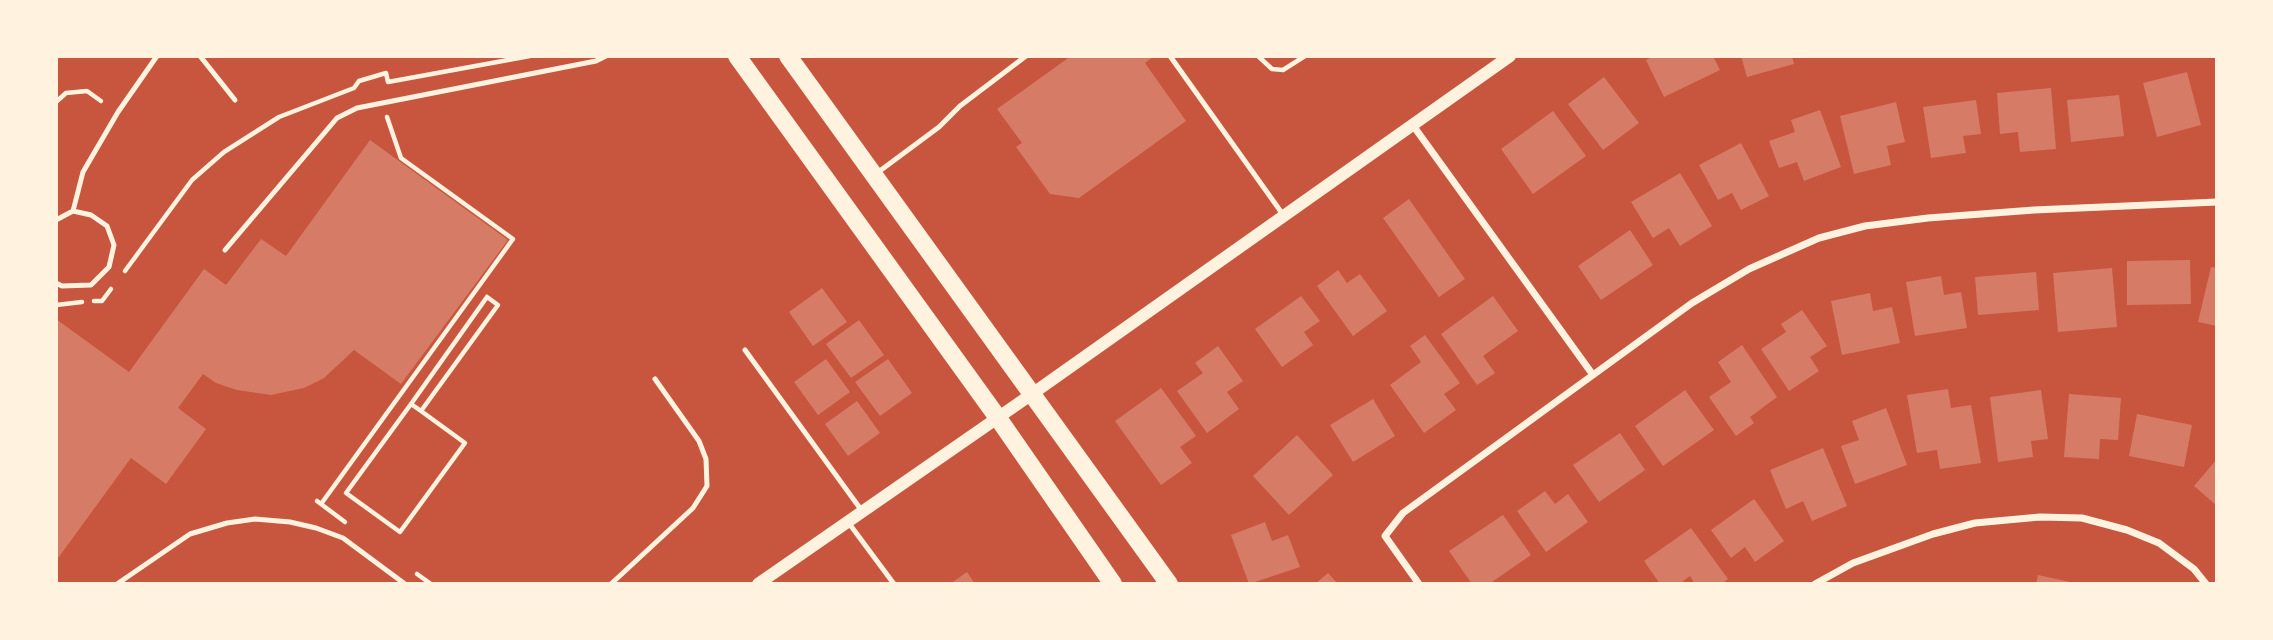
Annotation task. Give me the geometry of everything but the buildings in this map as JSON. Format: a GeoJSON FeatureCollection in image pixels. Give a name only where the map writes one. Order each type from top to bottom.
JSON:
{"type":"FeatureCollection","features":[{"type":"Feature","properties":{"kind":"main road"},"geometry":{"type":"LineString","coordinates":[[737,56],[998,418],[1113,584]]}},
{"type":"Feature","properties":{"kind":"main road"},"geometry":{"type":"LineString","coordinates":[[788,56],[1169,584]]}},
{"type":"Feature","properties":{"kind":"street"},"geometry":{"type":"LineString","coordinates":[[758,584],[1510,56]]}},
{"type":"Feature","properties":{"kind":"street"},"geometry":{"type":"LineString","coordinates":[[1412,124],[1594,375]]}},
{"type":"Feature","properties":{"kind":"street"},"geometry":{"type":"LineString","coordinates":[[1419,584],[1385,536],[1403,513],[1725,282],[1819,238],[1865,226],[1928,218],[2217,202]]}},
{"type":"Feature","properties":{"kind":"street"},"geometry":{"type":"LineString","coordinates":[[1815,584],[1853,563],[1933,534],[1975,523],[2040,517],[2082,518],[2127,530],[2159,543],[2194,569],[2206,584]]}},
{"type":"Feature","properties":{"kind":"lane"},"geometry":{"type":"LineString","coordinates":[[73,211],[83,172],[118,112],[157,56]]}},
{"type":"Feature","properties":{"kind":"lane"},"geometry":{"type":"LineString","coordinates":[[200,56],[235,100]]}},
{"type":"Feature","properties":{"kind":"lane"},"geometry":{"type":"LineString","coordinates":[[225,250],[337,118],[357,108],[596,61],[606,56]]}},
{"type":"Feature","properties":{"kind":"lane"},"geometry":{"type":"LineString","coordinates":[[874,175],[939,127],[960,106],[1026,56]]}},
{"type":"Feature","properties":{"kind":"lane"},"geometry":{"type":"LineString","coordinates":[[1170,56],[1284,216]]}},
{"type":"Feature","properties":{"kind":"lane"},"geometry":{"type":"LineString","coordinates":[[56,220],[73,211],[91,215],[107,226],[114,245],[109,267],[91,285],[62,286],[56,283]]}},
{"type":"Feature","properties":{"kind":"lane"},"geometry":{"type":"LineString","coordinates":[[745,350],[862,511]]}},
{"type":"Feature","properties":{"kind":"lane"},"geometry":{"type":"LineString","coordinates":[[611,584],[693,508],[707,486],[706,459],[699,441],[655,379]]}},
{"type":"Feature","properties":{"kind":"lane"},"geometry":{"type":"LineString","coordinates":[[117,584],[190,534],[227,523],[256,519],[290,522],[343,538],[405,584]]}},
{"type":"Feature","properties":{"kind":"lane"},"geometry":{"type":"LineString","coordinates":[[847,522],[894,584]]}},
{"type":"Feature","properties":{"kind":"path"},"geometry":{"type":"LineString","coordinates":[[121,275],[192,180],[224,152],[279,117],[355,91],[359,81],[386,73],[388,82],[530,56]]}},
{"type":"Feature","properties":{"kind":"path"},"geometry":{"type":"LineString","coordinates":[[1258,56],[1272,69],[1283,70],[1305,56]]}},
{"type":"Feature","properties":{"kind":"path"},"geometry":{"type":"LineString","coordinates":[[56,102],[66,93],[88,92],[101,102]]}},
{"type":"Feature","properties":{"kind":"path"},"geometry":{"type":"LineString","coordinates":[[321,504],[513,239],[401,158],[387,117]]}},
{"type":"Feature","properties":{"kind":"path"},"geometry":{"type":"LineString","coordinates":[[56,305],[102,301],[115,284]]}},
{"type":"Feature","properties":{"kind":"path"},"geometry":{"type":"LineString","coordinates":[[411,404],[465,443],[400,532],[346,493],[487,297],[498,305],[421,411]]}},
{"type":"Feature","properties":{"kind":"path"},"geometry":{"type":"LineString","coordinates":[[447,330],[457,337]]}}]}
